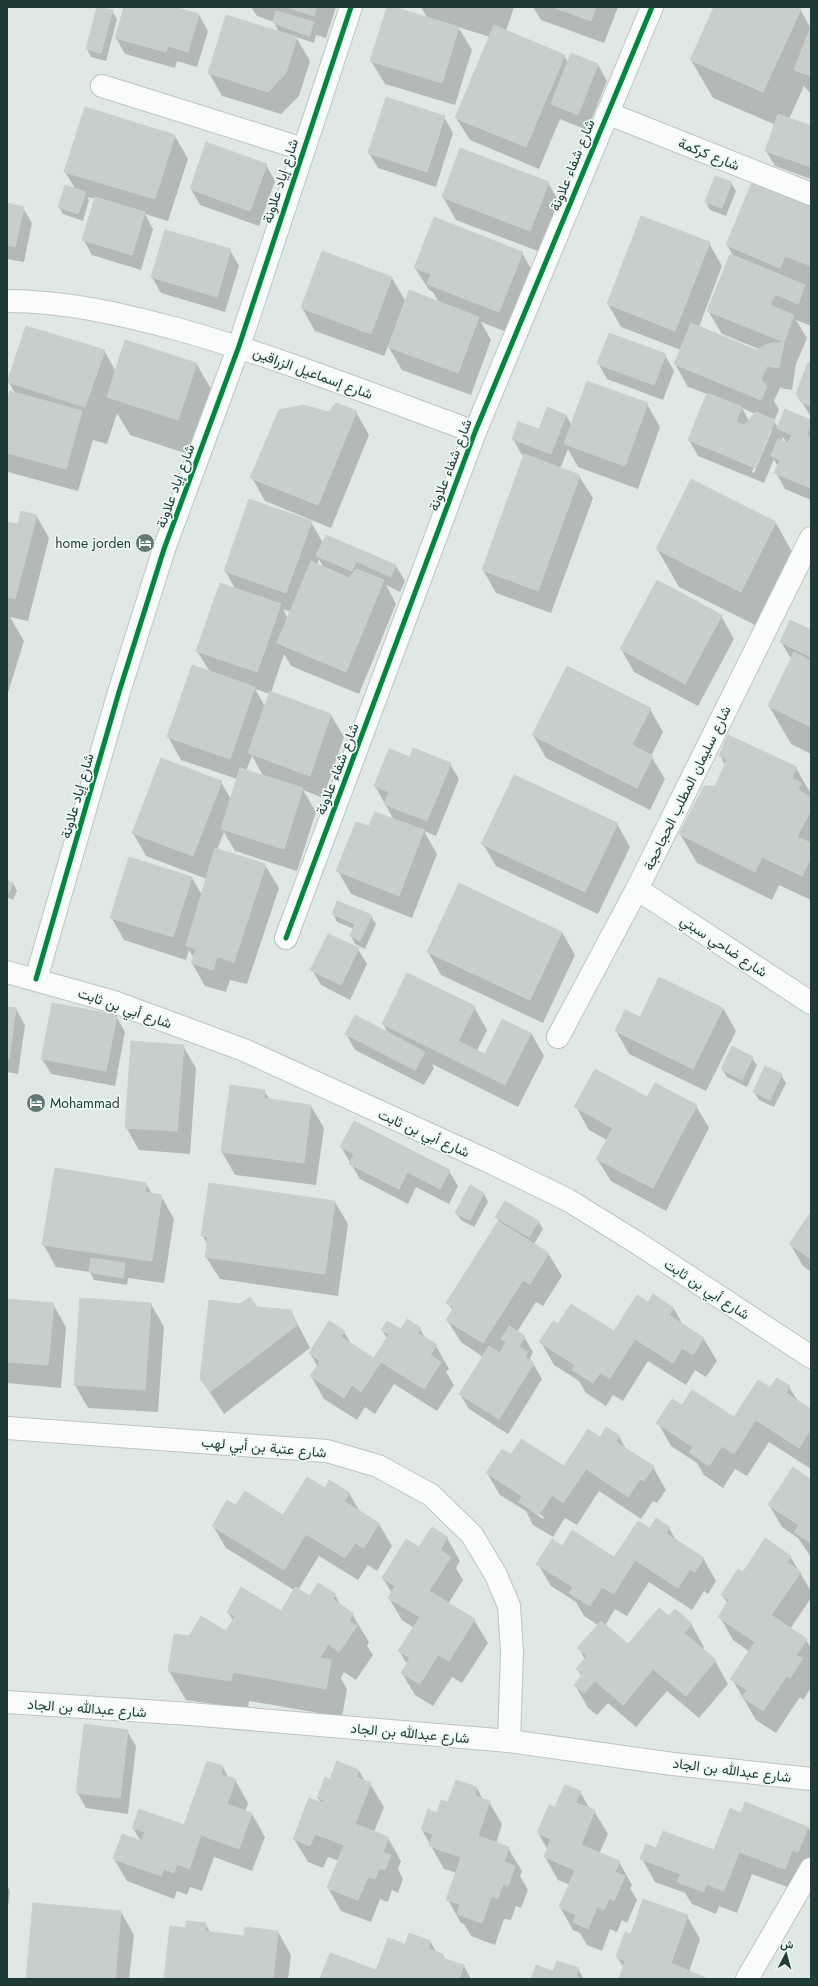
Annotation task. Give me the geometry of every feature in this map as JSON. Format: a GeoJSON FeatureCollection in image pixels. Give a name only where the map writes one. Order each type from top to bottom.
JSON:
{"type":"FeatureCollection","features":[{"type":"Feature","properties":{"kind":"street","name":"شارع إياد علاونة"},"geometry":{"type":"LineString","coordinates":[[36,979],[119,692],[164,549],[239,346],[351,7]]}},
{"type":"Feature","properties":{"kind":"street","name":"شارع شفاء علاونة"},"geometry":{"type":"LineString","coordinates":[[286,938],[475,432],[652,7]]}},
{"type":"Feature","properties":{"kind":"street"},"geometry":{"type":"LineString","coordinates":[[102,86],[303,149]]}},
{"type":"Feature","properties":{"kind":"street","name":"شارع كركمة"},"geometry":{"type":"LineString","coordinates":[[607,113],[811,194]]}},
{"type":"Feature","properties":{"kind":"street","name":"شارع إسماعيل الزراقين"},"geometry":{"type":"LineString","coordinates":[[7,301],[34,301],[72,305],[132,317],[239,346],[475,432]]}},
{"type":"Feature","properties":{"kind":"street","name":"شارع سليمان المطلب الحجاحجة"},"geometry":{"type":"LineString","coordinates":[[558,1037],[637,889],[811,538]]}},
{"type":"Feature","properties":{"kind":"street","name":"شارع ضاحي سبتي"},"geometry":{"type":"LineString","coordinates":[[637,889],[811,1003]]}},
{"type":"Feature","properties":{"kind":"street","name":"شارع أبي بن ثابت"},"geometry":{"type":"LineString","coordinates":[[7,972],[114,1002],[244,1050],[490,1162],[568,1200],[639,1244],[811,1357]]}},
{"type":"Feature","properties":{"kind":"street","name":"شارع عتبة بن أبي لهب"},"geometry":{"type":"LineString","coordinates":[[7,1428],[327,1450],[378,1466],[431,1495],[472,1535],[496,1575],[509,1606],[512,1653],[509,1741]]}},
{"type":"Feature","properties":{"kind":"street","name":"شارع عبدالله بن الجاد"},"geometry":{"type":"LineString","coordinates":[[7,1702],[197,1715],[509,1741],[673,1764],[811,1779]]}},
{"type":"Feature","properties":{"kind":"street"},"geometry":{"type":"LineString","coordinates":[[747,1979],[811,1869]]}},
{"type":"Feature","properties":{"kind":"building"},"geometry":{"type":"Polygon","coordinates":[[[97,7],[113,10],[101,53],[86,49],[97,7]]]}},
{"type":"Feature","properties":{"kind":"building"},"geometry":{"type":"Polygon","coordinates":[[[124,7],[174,7],[199,14],[188,52],[168,46],[166,52],[115,38],[124,7]]]}},
{"type":"Feature","properties":{"kind":"building"},"geometry":{"type":"Polygon","coordinates":[[[286,7],[316,7],[314,16],[286,7]]]}},
{"type":"Feature","properties":{"kind":"building"},"geometry":{"type":"Polygon","coordinates":[[[387,7],[394,7],[459,27],[442,83],[370,61],[387,7]]]}},
{"type":"Feature","properties":{"kind":"building"},"geometry":{"type":"Polygon","coordinates":[[[553,7],[596,7],[591,21],[553,7]]]}},
{"type":"Feature","properties":{"kind":"building"},"geometry":{"type":"Polygon","coordinates":[[[714,7],[797,7],[801,9],[763,92],[690,60],[714,7]]]}},
{"type":"Feature","properties":{"kind":"building"},"geometry":{"type":"Polygon","coordinates":[[[276,11],[314,22],[309,36],[273,23],[276,11]]]}},
{"type":"Feature","properties":{"kind":"building"},"geometry":{"type":"Polygon","coordinates":[[[226,15],[297,37],[286,73],[268,92],[208,73],[226,15]]]}},
{"type":"Feature","properties":{"kind":"building"},"geometry":{"type":"Polygon","coordinates":[[[494,25],[565,55],[526,147],[455,118],[494,25]]]}},
{"type":"Feature","properties":{"kind":"building"},"geometry":{"type":"Polygon","coordinates":[[[811,26],[811,76],[794,70],[811,26]]]}},
{"type":"Feature","properties":{"kind":"building"},"geometry":{"type":"Polygon","coordinates":[[[571,53],[598,64],[578,115],[551,104],[571,53]]]}},
{"type":"Feature","properties":{"kind":"building"},"geometry":{"type":"Polygon","coordinates":[[[386,97],[445,116],[427,172],[368,153],[386,97]]]}},
{"type":"Feature","properties":{"kind":"building"},"geometry":{"type":"Polygon","coordinates":[[[85,107],[175,135],[155,199],[64,172],[85,107]]]}},
{"type":"Feature","properties":{"kind":"building"},"geometry":{"type":"Polygon","coordinates":[[[778,114],[811,126],[811,167],[765,151],[778,114]]]}},
{"type":"Feature","properties":{"kind":"building"},"geometry":{"type":"Polygon","coordinates":[[[206,142],[267,164],[250,211],[190,189],[206,142]]]}},
{"type":"Feature","properties":{"kind":"building"},"geometry":{"type":"Polygon","coordinates":[[[460,148],[549,182],[530,231],[442,197],[460,148]]]}},
{"type":"Feature","properties":{"kind":"building"},"geometry":{"type":"Polygon","coordinates":[[[715,176],[732,182],[722,208],[705,202],[715,176]]]}},
{"type":"Feature","properties":{"kind":"building"},"geometry":{"type":"Polygon","coordinates":[[[752,182],[811,207],[811,266],[785,256],[780,268],[726,245],[752,182]]]}},
{"type":"Feature","properties":{"kind":"building"},"geometry":{"type":"Polygon","coordinates":[[[65,185],[86,192],[78,214],[58,207],[65,185]]]}},
{"type":"Feature","properties":{"kind":"building"},"geometry":{"type":"Polygon","coordinates":[[[95,197],[145,212],[132,255],[82,240],[95,197]]]}},
{"type":"Feature","properties":{"kind":"building"},"geometry":{"type":"Polygon","coordinates":[[[7,203],[24,207],[15,247],[7,245],[7,203]]]}},
{"type":"Feature","properties":{"kind":"building"},"geometry":{"type":"Polygon","coordinates":[[[641,216],[710,242],[675,331],[607,304],[641,216]]]}},
{"type":"Feature","properties":{"kind":"building"},"geometry":{"type":"Polygon","coordinates":[[[434,217],[523,252],[499,312],[427,284],[431,274],[414,268],[434,217]]]}},
{"type":"Feature","properties":{"kind":"building"},"geometry":{"type":"Polygon","coordinates":[[[165,230],[231,249],[217,297],[151,277],[165,230]]]}},
{"type":"Feature","properties":{"kind":"building"},"geometry":{"type":"Polygon","coordinates":[[[322,251],[392,277],[371,334],[301,308],[322,251]]]}},
{"type":"Feature","properties":{"kind":"building"},"geometry":{"type":"Polygon","coordinates":[[[730,254],[805,285],[798,304],[775,294],[770,305],[794,315],[784,342],[707,311],[730,254]]]}},
{"type":"Feature","properties":{"kind":"building"},"geometry":{"type":"Polygon","coordinates":[[[409,290],[479,317],[458,373],[388,347],[409,290]]]}},
{"type":"Feature","properties":{"kind":"building"},"geometry":{"type":"Polygon","coordinates":[[[691,323],[756,350],[767,344],[784,342],[779,368],[767,366],[761,379],[767,386],[761,400],[674,364],[691,323]]]}},
{"type":"Feature","properties":{"kind":"building"},"geometry":{"type":"Polygon","coordinates":[[[26,326],[105,350],[85,407],[7,382],[26,326]]]}},
{"type":"Feature","properties":{"kind":"building"},"geometry":{"type":"Polygon","coordinates":[[[609,333],[666,354],[654,385],[597,364],[609,333]]]}},
{"type":"Feature","properties":{"kind":"building"},"geometry":{"type":"Polygon","coordinates":[[[125,340],[197,363],[178,420],[107,397],[125,340]]]}},
{"type":"Feature","properties":{"kind":"building"},"geometry":{"type":"Polygon","coordinates":[[[808,362],[811,363],[811,406],[801,402],[796,394],[808,362]]]}},
{"type":"Feature","properties":{"kind":"building"},"geometry":{"type":"Polygon","coordinates":[[[587,381],[648,403],[625,466],[564,444],[587,381]]]}},
{"type":"Feature","properties":{"kind":"building"},"geometry":{"type":"Polygon","coordinates":[[[10,391],[82,411],[66,469],[7,453],[7,402],[10,391]]]}},
{"type":"Feature","properties":{"kind":"building"},"geometry":{"type":"Polygon","coordinates":[[[707,393],[742,407],[736,422],[744,425],[756,412],[775,420],[755,468],[688,440],[707,393]]]}},
{"type":"Feature","properties":{"kind":"building"},"geometry":{"type":"Polygon","coordinates":[[[336,403],[357,411],[318,505],[250,478],[279,410],[304,405],[328,412],[336,403]]]}},
{"type":"Feature","properties":{"kind":"building"},"geometry":{"type":"Polygon","coordinates":[[[547,407],[566,415],[551,454],[512,439],[518,422],[539,429],[547,407]]]}},
{"type":"Feature","properties":{"kind":"building"},"geometry":{"type":"Polygon","coordinates":[[[785,409],[811,420],[807,435],[811,437],[811,463],[809,468],[811,469],[811,488],[774,473],[780,460],[771,456],[778,439],[788,443],[792,435],[777,428],[785,409]]]}},
{"type":"Feature","properties":{"kind":"building"},"geometry":{"type":"Polygon","coordinates":[[[524,454],[580,475],[538,591],[482,570],[524,454]]]}},
{"type":"Feature","properties":{"kind":"building"},"geometry":{"type":"Polygon","coordinates":[[[691,479],[776,522],[741,592],[656,549],[691,479]]]}},
{"type":"Feature","properties":{"kind":"building"},"geometry":{"type":"Polygon","coordinates":[[[249,499],[312,521],[286,593],[224,571],[249,499]]]}},
{"type":"Feature","properties":{"kind":"building"},"geometry":{"type":"Polygon","coordinates":[[[21,511],[37,515],[15,599],[7,597],[7,522],[18,524],[21,511]]]}},
{"type":"Feature","properties":{"kind":"building"},"geometry":{"type":"Polygon","coordinates":[[[326,535],[396,565],[391,577],[356,561],[352,571],[316,556],[326,535]]]}},
{"type":"Feature","properties":{"kind":"building"},"geometry":{"type":"Polygon","coordinates":[[[311,561],[349,578],[356,569],[384,580],[346,672],[277,643],[311,561]]]}},
{"type":"Feature","properties":{"kind":"building"},"geometry":{"type":"Polygon","coordinates":[[[657,580],[722,615],[685,684],[620,649],[657,580]]]}},
{"type":"Feature","properties":{"kind":"building"},"geometry":{"type":"Polygon","coordinates":[[[220,583],[281,604],[257,672],[196,651],[220,583]]]}},
{"type":"Feature","properties":{"kind":"building"},"geometry":{"type":"Polygon","coordinates":[[[790,620],[811,630],[811,657],[780,642],[790,620]]]}},
{"type":"Feature","properties":{"kind":"building"},"geometry":{"type":"Polygon","coordinates":[[[794,652],[811,661],[811,727],[768,706],[794,652]]]}},
{"type":"Feature","properties":{"kind":"building"},"geometry":{"type":"Polygon","coordinates":[[[192,665],[255,687],[230,759],[167,737],[192,665]]]}},
{"type":"Feature","properties":{"kind":"building"},"geometry":{"type":"Polygon","coordinates":[[[567,666],[651,708],[632,745],[653,756],[637,788],[532,735],[567,666]]]}},
{"type":"Feature","properties":{"kind":"building"},"geometry":{"type":"Polygon","coordinates":[[[270,691],[331,714],[310,776],[248,753],[270,691]]]}},
{"type":"Feature","properties":{"kind":"building"},"geometry":{"type":"Polygon","coordinates":[[[728,735],[797,767],[792,778],[801,783],[798,790],[811,797],[811,810],[797,837],[811,843],[811,857],[802,876],[762,857],[755,872],[679,834],[704,786],[715,786],[727,759],[719,756],[728,735]]]}},
{"type":"Feature","properties":{"kind":"building"},"geometry":{"type":"Polygon","coordinates":[[[413,748],[451,763],[427,821],[384,804],[389,792],[374,786],[389,749],[410,757],[413,748]]]}},
{"type":"Feature","properties":{"kind":"building"},"geometry":{"type":"Polygon","coordinates":[[[161,758],[222,781],[193,856],[132,833],[161,758]]]}},
{"type":"Feature","properties":{"kind":"building"},"geometry":{"type":"Polygon","coordinates":[[[240,768],[303,788],[284,849],[221,829],[240,768]]]}},
{"type":"Feature","properties":{"kind":"building"},"geometry":{"type":"Polygon","coordinates":[[[514,775],[618,823],[585,892],[481,844],[514,775]]]}},
{"type":"Feature","properties":{"kind":"building"},"geometry":{"type":"Polygon","coordinates":[[[375,812],[424,830],[399,896],[336,871],[356,822],[369,826],[375,812]]]}},
{"type":"Feature","properties":{"kind":"building"},"geometry":{"type":"Polygon","coordinates":[[[215,848],[266,864],[234,962],[217,957],[213,970],[191,963],[196,949],[186,946],[215,848]]]}},
{"type":"Feature","properties":{"kind":"building"},"geometry":{"type":"Polygon","coordinates":[[[129,857],[192,877],[173,937],[110,918],[129,857]]]}},
{"type":"Feature","properties":{"kind":"building"},"geometry":{"type":"Polygon","coordinates":[[[7,880],[13,883],[9,893],[7,892],[7,880]]]}},
{"type":"Feature","properties":{"kind":"building"},"geometry":{"type":"Polygon","coordinates":[[[459,883],[562,932],[530,1000],[427,952],[459,883]]]}},
{"type":"Feature","properties":{"kind":"building"},"geometry":{"type":"Polygon","coordinates":[[[337,901],[372,915],[360,941],[350,936],[355,924],[332,914],[337,901]]]}},
{"type":"Feature","properties":{"kind":"building"},"geometry":{"type":"Polygon","coordinates":[[[328,934],[359,948],[341,985],[310,970],[328,934]]]}},
{"type":"Feature","properties":{"kind":"building"},"geometry":{"type":"Polygon","coordinates":[[[407,973],[475,1006],[458,1041],[485,1054],[502,1019],[531,1033],[505,1085],[382,1024],[407,973]]]}},
{"type":"Feature","properties":{"kind":"building"},"geometry":{"type":"Polygon","coordinates":[[[659,977],[723,1008],[693,1069],[615,1031],[625,1010],[640,1017],[659,977]]]}},
{"type":"Feature","properties":{"kind":"building"},"geometry":{"type":"Polygon","coordinates":[[[52,1003],[117,1015],[106,1071],[41,1059],[52,1003]]]}},
{"type":"Feature","properties":{"kind":"building"},"geometry":{"type":"Polygon","coordinates":[[[7,1007],[16,1008],[9,1059],[7,1058],[7,1007]]]}},
{"type":"Feature","properties":{"kind":"building"},"geometry":{"type":"Polygon","coordinates":[[[355,1015],[425,1052],[415,1070],[345,1034],[355,1015]]]}},
{"type":"Feature","properties":{"kind":"building"},"geometry":{"type":"Polygon","coordinates":[[[131,1041],[184,1045],[177,1131],[125,1128],[131,1041]]]}},
{"type":"Feature","properties":{"kind":"building"},"geometry":{"type":"Polygon","coordinates":[[[732,1046],[753,1057],[742,1080],[721,1069],[732,1046]]]}},
{"type":"Feature","properties":{"kind":"building"},"geometry":{"type":"Polygon","coordinates":[[[765,1066],[782,1074],[770,1100],[753,1092],[765,1066]]]}},
{"type":"Feature","properties":{"kind":"building"},"geometry":{"type":"Polygon","coordinates":[[[595,1069],[647,1097],[655,1083],[697,1105],[653,1188],[596,1159],[613,1128],[574,1107],[595,1069]]]}},
{"type":"Feature","properties":{"kind":"building"},"geometry":{"type":"Polygon","coordinates":[[[230,1085],[265,1090],[264,1098],[311,1105],[304,1163],[221,1152],[230,1085]]]}},
{"type":"Feature","properties":{"kind":"building"},"geometry":{"type":"Polygon","coordinates":[[[354,1121],[450,1170],[440,1189],[407,1172],[399,1189],[349,1164],[354,1154],[340,1147],[354,1121]]]}},
{"type":"Feature","properties":{"kind":"building"},"geometry":{"type":"Polygon","coordinates":[[[55,1168],[146,1183],[145,1192],[162,1195],[152,1261],[42,1245],[55,1168]]]}},
{"type":"Feature","properties":{"kind":"building"},"geometry":{"type":"Polygon","coordinates":[[[209,1183],[335,1201],[325,1274],[205,1257],[208,1237],[201,1236],[209,1183]]]}},
{"type":"Feature","properties":{"kind":"building"},"geometry":{"type":"Polygon","coordinates":[[[470,1185],[484,1193],[470,1220],[455,1213],[470,1185]]]}},
{"type":"Feature","properties":{"kind":"building"},"geometry":{"type":"Polygon","coordinates":[[[505,1201],[539,1221],[529,1237],[495,1217],[505,1201]]]}},
{"type":"Feature","properties":{"kind":"building"},"geometry":{"type":"Polygon","coordinates":[[[811,1212],[811,1259],[789,1244],[811,1212]]]}},
{"type":"Feature","properties":{"kind":"building"},"geometry":{"type":"Polygon","coordinates":[[[498,1221],[549,1253],[530,1284],[523,1280],[483,1343],[446,1320],[454,1307],[446,1303],[498,1221]]]}},
{"type":"Feature","properties":{"kind":"building"},"geometry":{"type":"Polygon","coordinates":[[[91,1258],[125,1263],[123,1278],[89,1272],[91,1258]]]}},
{"type":"Feature","properties":{"kind":"building"},"geometry":{"type":"Polygon","coordinates":[[[653,1294],[674,1308],[669,1315],[704,1338],[693,1355],[682,1348],[673,1363],[635,1339],[610,1378],[600,1373],[593,1383],[572,1370],[575,1365],[539,1342],[553,1321],[558,1324],[571,1304],[614,1331],[637,1295],[648,1302],[653,1294]]]}},
{"type":"Feature","properties":{"kind":"building"},"geometry":{"type":"Polygon","coordinates":[[[250,1297],[257,1307],[291,1310],[297,1325],[210,1392],[200,1379],[209,1300],[240,1304],[250,1297]]]}},
{"type":"Feature","properties":{"kind":"building"},"geometry":{"type":"Polygon","coordinates":[[[80,1298],[151,1303],[145,1390],[74,1385],[80,1298]]]}},
{"type":"Feature","properties":{"kind":"building"},"geometry":{"type":"Polygon","coordinates":[[[7,1299],[54,1303],[48,1365],[7,1362],[7,1299]]]}},
{"type":"Feature","properties":{"kind":"building"},"geometry":{"type":"Polygon","coordinates":[[[407,1319],[421,1328],[418,1333],[437,1345],[430,1355],[441,1362],[424,1389],[381,1362],[361,1392],[352,1385],[344,1398],[310,1376],[320,1361],[309,1353],[329,1321],[345,1331],[341,1337],[374,1358],[389,1334],[381,1330],[387,1321],[401,1329],[407,1319]]]}},
{"type":"Feature","properties":{"kind":"building"},"geometry":{"type":"Polygon","coordinates":[[[509,1326],[525,1336],[519,1347],[528,1352],[525,1357],[534,1363],[499,1419],[459,1394],[489,1346],[500,1353],[506,1342],[501,1339],[509,1326]]]}},
{"type":"Feature","properties":{"kind":"building"},"geometry":{"type":"Polygon","coordinates":[[[777,1378],[790,1386],[786,1393],[811,1409],[811,1429],[799,1448],[756,1420],[734,1454],[722,1446],[709,1466],[689,1452],[693,1447],[656,1423],[672,1399],[682,1405],[692,1390],[734,1417],[758,1380],[770,1387],[777,1378]]]}},
{"type":"Feature","properties":{"kind":"building"},"geometry":{"type":"Polygon","coordinates":[[[606,1427],[620,1436],[616,1442],[654,1466],[644,1481],[640,1479],[628,1497],[586,1469],[563,1503],[552,1495],[539,1515],[519,1502],[522,1496],[486,1473],[502,1449],[511,1454],[521,1439],[564,1466],[588,1429],[600,1437],[606,1427]]]}},
{"type":"Feature","properties":{"kind":"building"},"geometry":{"type":"Polygon","coordinates":[[[793,1467],[811,1480],[811,1543],[794,1532],[799,1525],[768,1505],[793,1467]]]}},
{"type":"Feature","properties":{"kind":"building"},"geometry":{"type":"Polygon","coordinates":[[[307,1477],[325,1488],[329,1480],[350,1493],[344,1501],[379,1523],[364,1548],[355,1543],[345,1558],[306,1534],[284,1570],[212,1526],[227,1500],[236,1505],[245,1491],[283,1515],[307,1477]]]}},
{"type":"Feature","properties":{"kind":"building"},"geometry":{"type":"Polygon","coordinates":[[[656,1518],[670,1527],[666,1533],[704,1558],[695,1572],[690,1569],[678,1588],[635,1560],[614,1594],[602,1587],[590,1606],[569,1593],[573,1587],[536,1564],[552,1539],[562,1546],[572,1530],[614,1557],[638,1521],[650,1528],[656,1518]]]}},
{"type":"Feature","properties":{"kind":"building"},"geometry":{"type":"Polygon","coordinates":[[[432,1527],[448,1537],[440,1550],[451,1557],[429,1591],[475,1619],[449,1661],[438,1655],[420,1684],[401,1673],[410,1658],[398,1651],[420,1617],[388,1598],[395,1586],[382,1578],[406,1539],[419,1547],[432,1527]]]}},
{"type":"Feature","properties":{"kind":"building"},"geometry":{"type":"Polygon","coordinates":[[[765,1538],[791,1556],[787,1562],[801,1572],[771,1615],[807,1639],[796,1656],[803,1658],[790,1678],[787,1675],[763,1711],[742,1697],[747,1690],[730,1679],[755,1642],[718,1617],[729,1600],[721,1595],[738,1569],[743,1572],[765,1538]]]}},
{"type":"Feature","properties":{"kind":"building"},"geometry":{"type":"Polygon","coordinates":[[[318,1583],[336,1594],[333,1599],[353,1613],[349,1621],[357,1626],[339,1652],[328,1644],[320,1658],[331,1660],[326,1689],[233,1672],[231,1681],[168,1671],[174,1634],[189,1636],[201,1616],[226,1631],[235,1616],[227,1612],[241,1587],[281,1611],[295,1587],[310,1596],[318,1583]]]}},
{"type":"Feature","properties":{"kind":"building"},"geometry":{"type":"Polygon","coordinates":[[[659,1608],[669,1616],[675,1609],[692,1624],[684,1633],[716,1660],[686,1696],[653,1669],[623,1705],[595,1681],[584,1693],[574,1685],[583,1674],[576,1669],[587,1656],[577,1648],[601,1621],[628,1644],[659,1608]]]}},
{"type":"Feature","properties":{"kind":"building"},"geometry":{"type":"Polygon","coordinates":[[[84,1724],[128,1730],[120,1798],[76,1793],[84,1724]]]}},
{"type":"Feature","properties":{"kind":"building"},"geometry":{"type":"Polygon","coordinates":[[[207,1761],[223,1766],[221,1775],[236,1779],[227,1804],[252,1813],[239,1849],[201,1835],[189,1869],[177,1864],[174,1873],[164,1869],[161,1876],[113,1859],[122,1834],[142,1841],[145,1832],[132,1828],[139,1809],[184,1825],[207,1761]]]}},
{"type":"Feature","properties":{"kind":"building"},"geometry":{"type":"Polygon","coordinates":[[[337,1761],[359,1770],[356,1777],[371,1783],[355,1824],[389,1837],[383,1852],[391,1855],[385,1870],[379,1868],[375,1879],[368,1877],[358,1900],[327,1888],[344,1845],[315,1834],[310,1846],[293,1839],[309,1798],[323,1803],[324,1800],[317,1798],[325,1777],[330,1779],[337,1761]]]}},
{"type":"Feature","properties":{"kind":"building"},"geometry":{"type":"Polygon","coordinates":[[[456,1780],[477,1787],[475,1796],[490,1801],[478,1836],[509,1847],[504,1862],[515,1866],[508,1886],[503,1884],[498,1898],[491,1897],[482,1923],[457,1914],[460,1904],[446,1900],[461,1857],[429,1846],[433,1834],[421,1830],[428,1809],[437,1813],[441,1800],[448,1802],[456,1780]]]}},
{"type":"Feature","properties":{"kind":"building"},"geometry":{"type":"Polygon","coordinates":[[[565,1785],[581,1791],[576,1803],[595,1810],[581,1845],[620,1861],[615,1872],[625,1876],[614,1901],[609,1898],[604,1910],[597,1907],[588,1929],[573,1922],[576,1915],[559,1907],[575,1870],[544,1857],[551,1839],[537,1833],[549,1805],[555,1807],[565,1785]]]}},
{"type":"Feature","properties":{"kind":"building"},"geometry":{"type":"Polygon","coordinates":[[[745,1802],[808,1827],[798,1852],[792,1850],[785,1869],[739,1852],[724,1891],[706,1884],[704,1892],[677,1882],[681,1874],[640,1859],[646,1844],[656,1848],[663,1831],[714,1850],[730,1808],[741,1813],[745,1802]]]}},
{"type":"Feature","properties":{"kind":"building"},"geometry":{"type":"Polygon","coordinates":[[[643,1899],[688,1915],[671,1963],[708,1979],[619,1978],[625,1961],[616,1957],[625,1932],[631,1934],[643,1899]]]}},
{"type":"Feature","properties":{"kind":"building"},"geometry":{"type":"Polygon","coordinates":[[[33,1903],[121,1911],[115,1979],[26,1979],[33,1903]]]}},
{"type":"Feature","properties":{"kind":"building"},"geometry":{"type":"Polygon","coordinates":[[[186,1921],[206,1923],[205,1931],[244,1936],[245,1927],[278,1931],[273,1979],[164,1979],[170,1926],[186,1928],[186,1921]]]}},
{"type":"Feature","properties":{"kind":"building"},"geometry":{"type":"Polygon","coordinates":[[[409,1933],[431,1941],[428,1949],[443,1954],[442,1958],[464,1965],[459,1979],[320,1979],[330,1953],[376,1970],[388,1938],[405,1944],[409,1933]]]}},
{"type":"Feature","properties":{"kind":"building"},"geometry":{"type":"Polygon","coordinates":[[[557,1961],[579,1968],[576,1977],[582,1979],[531,1979],[536,1965],[553,1971],[557,1961]]]}},
{"type":"Feature","properties":{"kind":"cycle path"},"geometry":{"type":"LineString","coordinates":[[36,979],[119,692],[164,549],[239,346],[351,7]]}},
{"type":"Feature","properties":{"kind":"cycle path"},"geometry":{"type":"LineString","coordinates":[[286,938],[475,432],[652,7]]}},
{"type":"Feature","properties":{"kind":"place","name":"home jorden"},"geometry":{"type":"Point","coordinates":[145,543]}},
{"type":"Feature","properties":{"kind":"place","name":"Mohammad"},"geometry":{"type":"Point","coordinates":[36,1103]}}]}
